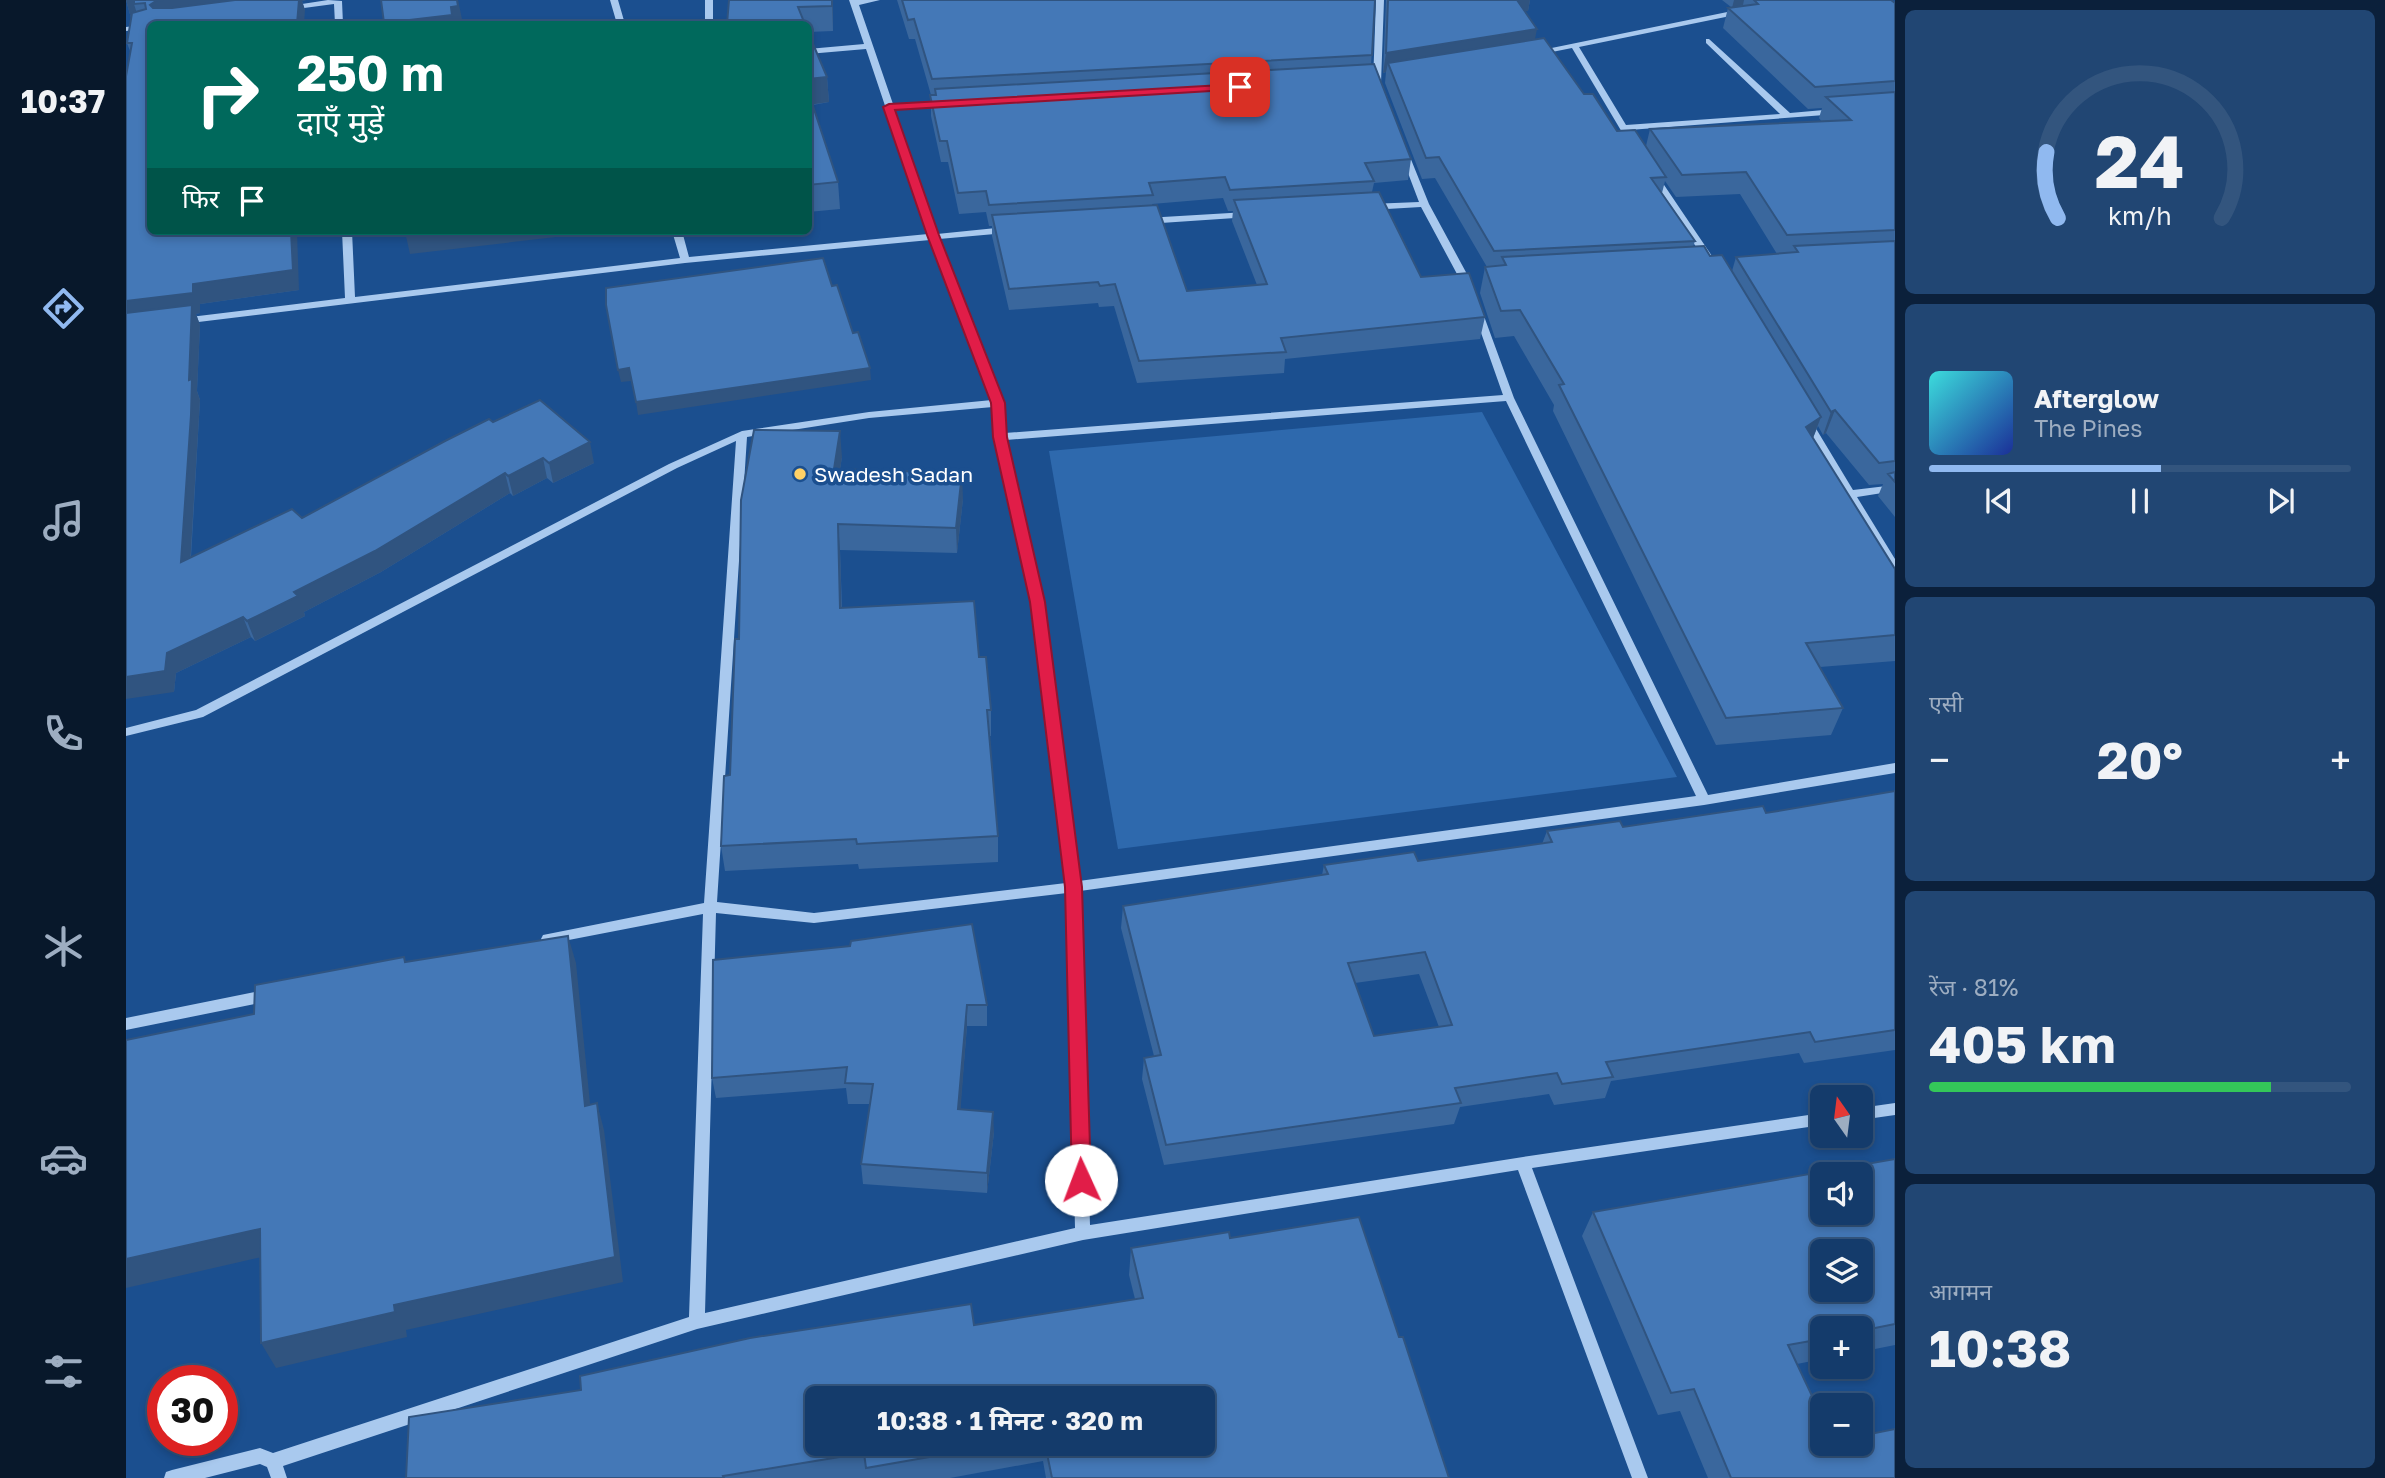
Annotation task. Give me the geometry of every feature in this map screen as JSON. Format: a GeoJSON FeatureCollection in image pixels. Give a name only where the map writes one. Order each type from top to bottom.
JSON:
{"type":"FeatureCollection","features":[{"type":"Feature","properties":{"kind":"street"},"geometry":{"type":"LineString","coordinates":[[614,0],[620,21]]}},
{"type":"Feature","properties":{"kind":"street"},"geometry":{"type":"LineString","coordinates":[[709,0],[709,21]]}},
{"type":"Feature","properties":{"kind":"street"},"geometry":{"type":"LineString","coordinates":[[876,0],[853,2],[933,235],[998,403],[1000,437],[1037,602],[1073,887],[1083,1233]]}},
{"type":"Feature","properties":{"kind":"street"},"geometry":{"type":"LineString","coordinates":[[1380,0],[1376,79],[1381,92]]}},
{"type":"Feature","properties":{"kind":"street"},"geometry":{"type":"LineString","coordinates":[[277,9],[338,1],[339,21]]}},
{"type":"Feature","properties":{"kind":"street"},"geometry":{"type":"LineString","coordinates":[[1522,56],[1750,9]]}},
{"type":"Feature","properties":{"kind":"street"},"geometry":{"type":"LineString","coordinates":[[126,29],[147,26]]}},
{"type":"Feature","properties":{"kind":"street"},"geometry":{"type":"LineString","coordinates":[[1709,41],[1788,116]]}},
{"type":"Feature","properties":{"kind":"street"},"geometry":{"type":"LineString","coordinates":[[812,52],[869,46]]}},
{"type":"Feature","properties":{"kind":"street"},"geometry":{"type":"LineString","coordinates":[[1575,47],[1636,149]]}},
{"type":"Feature","properties":{"kind":"street"},"geometry":{"type":"LineString","coordinates":[[1362,80],[1389,77]]}},
{"type":"Feature","properties":{"kind":"street"},"geometry":{"type":"LineString","coordinates":[[889,107],[958,103]]}},
{"type":"Feature","properties":{"kind":"street"},"geometry":{"type":"LineString","coordinates":[[1622,128],[1841,112]]}},
{"type":"Feature","properties":{"kind":"street"},"geometry":{"type":"LineString","coordinates":[[1400,142],[1424,204],[1467,279],[1509,398],[1704,800]]}},
{"type":"Feature","properties":{"kind":"street"},"geometry":{"type":"LineString","coordinates":[[1650,170],[1712,264]]}},
{"type":"Feature","properties":{"kind":"street"},"geometry":{"type":"LineString","coordinates":[[1356,208],[1424,204]]}},
{"type":"Feature","properties":{"kind":"street"},"geometry":{"type":"LineString","coordinates":[[1138,222],[1260,214]]}},
{"type":"Feature","properties":{"kind":"street"},"geometry":{"type":"LineString","coordinates":[[165,323],[685,260],[933,235],[1015,230]]}},
{"type":"Feature","properties":{"kind":"street"},"geometry":{"type":"LineString","coordinates":[[347,235],[350,301]]}},
{"type":"Feature","properties":{"kind":"street"},"geometry":{"type":"LineString","coordinates":[[678,235],[685,260]]}},
{"type":"Feature","properties":{"kind":"street"},"geometry":{"type":"LineString","coordinates":[[1698,265],[1725,264]]}},
{"type":"Feature","properties":{"kind":"street"},"geometry":{"type":"LineString","coordinates":[[1467,279],[1480,278]]}},
{"type":"Feature","properties":{"kind":"street"},"geometry":{"type":"LineString","coordinates":[[1000,437],[1509,398]]}},
{"type":"Feature","properties":{"kind":"street"},"geometry":{"type":"LineString","coordinates":[[126,732],[199,714],[674,466],[742,434],[869,415],[998,403]]}},
{"type":"Feature","properties":{"kind":"street"},"geometry":{"type":"LineString","coordinates":[[1802,414],[1895,568]]}},
{"type":"Feature","properties":{"kind":"street"},"geometry":{"type":"LineString","coordinates":[[697,1322],[710,907],[742,434]]}},
{"type":"Feature","properties":{"kind":"street"},"geometry":{"type":"LineString","coordinates":[[1850,494],[1895,488]]}},
{"type":"Feature","properties":{"kind":"street"},"geometry":{"type":"LineString","coordinates":[[533,942],[710,907],[814,918],[1073,887],[1704,800],[1895,768]]}},
{"type":"Feature","properties":{"kind":"street"},"geometry":{"type":"LineString","coordinates":[[126,1024],[289,991]]}},
{"type":"Feature","properties":{"kind":"street"},"geometry":{"type":"LineString","coordinates":[[1873,1112],[1895,1109]]}},
{"type":"Feature","properties":{"kind":"street"},"geometry":{"type":"LineString","coordinates":[[172,1478],[260,1456],[273,1461],[697,1322],[1083,1233],[1810,1121]]}},
{"type":"Feature","properties":{"kind":"street"},"geometry":{"type":"LineString","coordinates":[[1523,1163],[1640,1478]]}},
{"type":"Feature","properties":{"kind":"street"},"geometry":{"type":"LineString","coordinates":[[273,1461],[279,1478]]}},
{"type":"Feature","properties":{"kind":"shaded area"},"geometry":{"type":"Polygon","coordinates":[[[1482,412],[1677,777],[1118,849],[1049,451],[1482,412]]]}},
{"type":"Feature","properties":{"kind":"building"},"geometry":{"type":"Polygon","coordinates":[[[134,0],[163,0],[150,5],[153,8],[172,8],[235,0],[299,0],[297,21],[147,21],[147,235],[291,235],[293,270],[193,284],[193,293],[126,301],[126,76],[132,43],[127,43],[132,13],[146,9],[145,3],[134,4],[134,0]]]}},
{"type":"Feature","properties":{"kind":"building"},"geometry":{"type":"Polygon","coordinates":[[[381,0],[457,0],[458,6],[451,7],[452,15],[384,21],[381,0]]]}},
{"type":"Feature","properties":{"kind":"building"},"geometry":{"type":"Polygon","coordinates":[[[729,0],[832,0],[832,6],[798,7],[804,21],[727,21],[729,0]]]}},
{"type":"Feature","properties":{"kind":"building"},"geometry":{"type":"Polygon","coordinates":[[[902,0],[1375,0],[1372,55],[932,79],[914,19],[908,20],[902,0]]]}},
{"type":"Feature","properties":{"kind":"building"},"geometry":{"type":"Polygon","coordinates":[[[1388,0],[1517,0],[1537,29],[1386,53],[1388,0]]]}},
{"type":"Feature","properties":{"kind":"building"},"geometry":{"type":"Polygon","coordinates":[[[1754,0],[1891,0],[1895,3],[1895,81],[1815,87],[1728,8],[1758,4],[1754,0]]]}},
{"type":"Feature","properties":{"kind":"building"},"geometry":{"type":"Polygon","coordinates":[[[1544,38],[1584,94],[1593,94],[1617,131],[1635,130],[1666,177],[1651,178],[1695,241],[1494,251],[1439,157],[1426,158],[1388,63],[1544,38]]]}},
{"type":"Feature","properties":{"kind":"building"},"geometry":{"type":"Polygon","coordinates":[[[812,41],[827,77],[812,79],[812,41]]]}},
{"type":"Feature","properties":{"kind":"building"},"geometry":{"type":"Polygon","coordinates":[[[1374,64],[1411,159],[1365,163],[1374,181],[1230,190],[1225,177],[1149,183],[1153,195],[989,205],[986,191],[958,193],[947,141],[940,141],[930,95],[936,95],[935,89],[1374,64]]]}},
{"type":"Feature","properties":{"kind":"building"},"geometry":{"type":"Polygon","coordinates":[[[1895,92],[1895,230],[1787,235],[1746,172],[1682,175],[1650,129],[1851,120],[1826,97],[1895,92]]]}},
{"type":"Feature","properties":{"kind":"building"},"geometry":{"type":"Polygon","coordinates":[[[812,103],[838,182],[812,185],[812,103]]]}},
{"type":"Feature","properties":{"kind":"building"},"geometry":{"type":"Polygon","coordinates":[[[1379,192],[1421,277],[1469,273],[1485,317],[1281,338],[1286,352],[1139,361],[1115,284],[1100,286],[1098,282],[1009,289],[992,215],[1157,205],[1187,291],[1267,284],[1234,200],[1379,192]]]}},
{"type":"Feature","properties":{"kind":"building"},"geometry":{"type":"Polygon","coordinates":[[[1895,241],[1895,461],[1879,463],[1835,410],[1831,412],[1736,257],[1798,252],[1794,246],[1895,241]]]}},
{"type":"Feature","properties":{"kind":"building"},"geometry":{"type":"Polygon","coordinates":[[[1704,246],[1710,256],[1722,255],[1821,417],[1806,427],[1895,569],[1895,635],[1806,643],[1843,708],[1726,718],[1559,385],[1564,384],[1520,310],[1501,311],[1485,267],[1506,265],[1502,257],[1704,246]]]}},
{"type":"Feature","properties":{"kind":"building"},"geometry":{"type":"Polygon","coordinates":[[[823,258],[832,286],[837,285],[853,333],[858,332],[870,368],[636,402],[629,368],[618,370],[606,305],[606,288],[823,258]]]}},
{"type":"Feature","properties":{"kind":"building"},"geometry":{"type":"Polygon","coordinates":[[[192,305],[189,380],[192,379],[191,415],[181,562],[292,509],[302,518],[489,419],[493,422],[540,400],[590,442],[549,463],[543,458],[508,476],[505,473],[375,551],[294,592],[298,596],[247,621],[243,617],[167,653],[165,671],[126,677],[126,313],[192,305]]]}},
{"type":"Feature","properties":{"kind":"building"},"geometry":{"type":"Polygon","coordinates":[[[754,430],[840,431],[834,469],[962,473],[956,528],[838,524],[840,608],[974,601],[979,657],[986,657],[991,710],[987,710],[998,836],[857,844],[856,839],[721,846],[724,776],[730,775],[735,639],[739,639],[741,500],[754,430]]]}},
{"type":"Feature","properties":{"kind":"building"},"geometry":{"type":"Polygon","coordinates":[[[1895,472],[1895,482],[1888,474],[1895,472]]]}},
{"type":"Feature","properties":{"kind":"building"},"geometry":{"type":"Polygon","coordinates":[[[1895,791],[1895,1030],[1815,1042],[1810,1032],[1606,1062],[1613,1077],[1562,1084],[1557,1073],[1455,1088],[1461,1103],[1166,1145],[1144,1058],[1161,1055],[1123,906],[1328,874],[1324,865],[1414,852],[1418,861],[1552,842],[1547,831],[1620,821],[1623,827],[1763,806],[1766,813],[1895,791]],[[1425,952],[1348,963],[1374,1036],[1452,1025],[1425,952]]]}},
{"type":"Feature","properties":{"kind":"building"},"geometry":{"type":"Polygon","coordinates":[[[972,924],[987,1005],[967,1005],[958,1109],[993,1112],[987,1173],[861,1164],[873,1084],[845,1083],[847,1067],[712,1078],[713,960],[850,946],[851,941],[972,924]]]}},
{"type":"Feature","properties":{"kind":"building"},"geometry":{"type":"Polygon","coordinates":[[[568,936],[585,1106],[597,1103],[615,1257],[394,1305],[395,1312],[261,1343],[260,1229],[126,1259],[126,1040],[254,1014],[255,985],[404,957],[405,962],[568,936]]]}},
{"type":"Feature","properties":{"kind":"building"},"geometry":{"type":"Polygon","coordinates":[[[1895,1159],[1895,1324],[1873,1328],[1873,1316],[1810,1316],[1810,1341],[1788,1345],[1811,1393],[1810,1456],[1873,1456],[1873,1433],[1895,1429],[1895,1478],[1731,1478],[1694,1389],[1671,1393],[1593,1212],[1810,1174],[1810,1225],[1873,1225],[1873,1163],[1895,1159]]]}},
{"type":"Feature","properties":{"kind":"building"},"geometry":{"type":"Polygon","coordinates":[[[1359,1217],[1399,1337],[1403,1337],[1449,1478],[1052,1478],[1047,1456],[1215,1456],[1215,1386],[805,1386],[805,1456],[846,1456],[723,1476],[724,1478],[406,1478],[409,1417],[581,1390],[580,1376],[750,1338],[971,1304],[974,1325],[1143,1298],[1131,1248],[1229,1232],[1230,1238],[1359,1217]]]}},
{"type":"Feature","properties":{"kind":"building"},"geometry":{"type":"Polygon","coordinates":[[[864,1456],[935,1456],[866,1468],[864,1456]]]}},
{"type":"Feature","properties":{"kind":"place","name":"Swadesh Sadan"},"geometry":{"type":"Point","coordinates":[800,474]}},
{"type":"Feature","properties":{"kind":"route"},"geometry":{"type":"LineString","coordinates":[[1081,1180],[1073,887],[1037,602],[1000,437],[998,403],[933,235],[889,107],[1240,87]]}}]}
